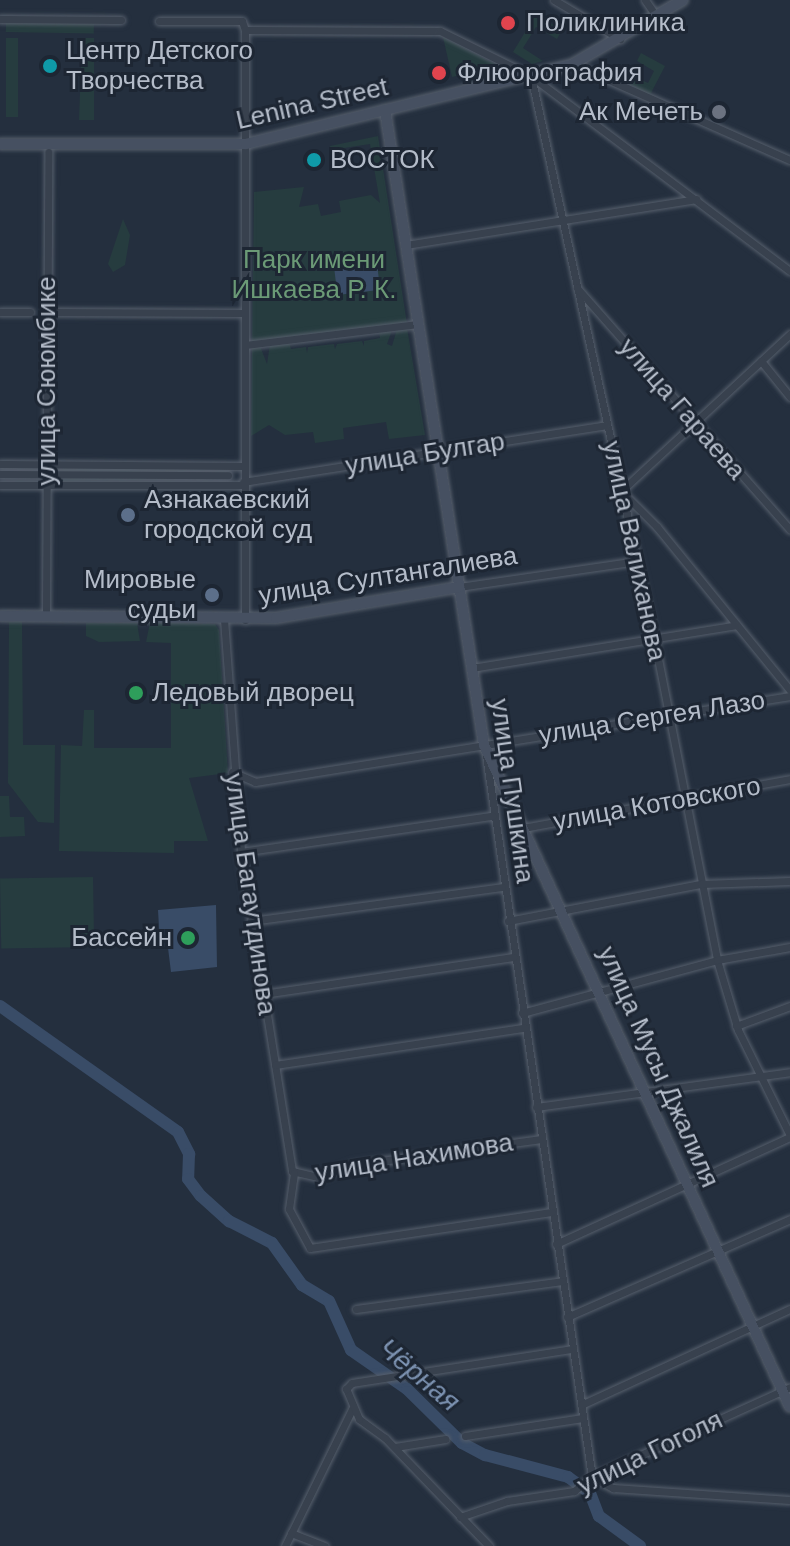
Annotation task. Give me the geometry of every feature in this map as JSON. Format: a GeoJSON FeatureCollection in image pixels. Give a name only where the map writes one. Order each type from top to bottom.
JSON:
{"type":"FeatureCollection","features":[{"type":"Feature","properties":{"kind":"main road","name":"Lenina Street"},"geometry":{"type":"LineString","coordinates":[[0,144],[246,144],[573,64],[622,40],[683,0]]}},
{"type":"Feature","properties":{"kind":"main road","name":"улица Пушкина"},"geometry":{"type":"LineString","coordinates":[[385,110],[484,745]]}},
{"type":"Feature","properties":{"kind":"main road","name":"улица Султангалиева"},"geometry":{"type":"LineString","coordinates":[[0,616],[245,620],[459,587]]}},
{"type":"Feature","properties":{"kind":"main road","name":"улица Мусы Джалиля"},"geometry":{"type":"LineString","coordinates":[[484,745],[719,1254],[786,1388],[790,1407]]}},
{"type":"Feature","properties":{"kind":"street"},"geometry":{"type":"LineString","coordinates":[[554,0],[622,40]]}},
{"type":"Feature","properties":{"kind":"street"},"geometry":{"type":"LineString","coordinates":[[645,0],[657,17]]}},
{"type":"Feature","properties":{"kind":"street"},"geometry":{"type":"LineString","coordinates":[[0,19],[121,20]]}},
{"type":"Feature","properties":{"kind":"street"},"geometry":{"type":"LineString","coordinates":[[159,21],[242,21],[245,30],[245,620]]}},
{"type":"Feature","properties":{"kind":"street"},"geometry":{"type":"LineString","coordinates":[[245,30],[433,29],[531,76],[790,271]]}},
{"type":"Feature","properties":{"kind":"street"},"geometry":{"type":"LineString","coordinates":[[573,64],[790,159]]}},
{"type":"Feature","properties":{"kind":"street","name":"улица Валиханова"},"geometry":{"type":"LineString","coordinates":[[531,76],[560,220],[654,638],[717,960],[736,1026],[790,1136]]}},
{"type":"Feature","properties":{"kind":"street","name":"улица Сююмбике"},"geometry":{"type":"LineString","coordinates":[[46,610],[46,485],[43,474],[47,464],[48,152]]}},
{"type":"Feature","properties":{"kind":"street"},"geometry":{"type":"LineString","coordinates":[[406,245],[696,199]]}},
{"type":"Feature","properties":{"kind":"street","name":"улица Гараева"},"geometry":{"type":"LineString","coordinates":[[575,286],[790,530]]}},
{"type":"Feature","properties":{"kind":"street"},"geometry":{"type":"LineString","coordinates":[[0,312],[30,312]]}},
{"type":"Feature","properties":{"kind":"street"},"geometry":{"type":"LineString","coordinates":[[48,312],[245,313]]}},
{"type":"Feature","properties":{"kind":"street"},"geometry":{"type":"LineString","coordinates":[[245,345],[418,324]]}},
{"type":"Feature","properties":{"kind":"street"},"geometry":{"type":"LineString","coordinates":[[790,334],[621,491],[737,625],[790,693]]}},
{"type":"Feature","properties":{"kind":"street"},"geometry":{"type":"LineString","coordinates":[[761,361],[790,397]]}},
{"type":"Feature","properties":{"kind":"street","name":"улица Булгар"},"geometry":{"type":"LineString","coordinates":[[0,485],[243,484],[606,425]]}},
{"type":"Feature","properties":{"kind":"street"},"geometry":{"type":"LineString","coordinates":[[0,464],[243,466]]}},
{"type":"Feature","properties":{"kind":"street"},"geometry":{"type":"LineString","coordinates":[[29,464],[43,474]]}},
{"type":"Feature","properties":{"kind":"street"},"geometry":{"type":"LineString","coordinates":[[57,474],[65,464]]}},
{"type":"Feature","properties":{"kind":"street"},"geometry":{"type":"LineString","coordinates":[[0,474],[228,475]]}},
{"type":"Feature","properties":{"kind":"street"},"geometry":{"type":"LineString","coordinates":[[29,485],[43,474]]}},
{"type":"Feature","properties":{"kind":"street"},"geometry":{"type":"LineString","coordinates":[[57,474],[65,485]]}},
{"type":"Feature","properties":{"kind":"street","name":"улица Султангалиева"},"geometry":{"type":"LineString","coordinates":[[459,587],[637,561]]}},
{"type":"Feature","properties":{"kind":"street","name":"улица Багаутдинова"},"geometry":{"type":"LineString","coordinates":[[224,619],[232,772],[251,921],[293,1170],[289,1209],[310,1248],[551,1212]]}},
{"type":"Feature","properties":{"kind":"street"},"geometry":{"type":"LineString","coordinates":[[472,668],[737,625]]}},
{"type":"Feature","properties":{"kind":"street","name":"улица Сергея Лазо"},"geometry":{"type":"LineString","coordinates":[[232,772],[255,782],[669,718],[790,693]]}},
{"type":"Feature","properties":{"kind":"street","name":"улица Пушкина"},"geometry":{"type":"LineString","coordinates":[[484,745],[502,887],[592,1477]]}},
{"type":"Feature","properties":{"kind":"street","name":"улица Котовского"},"geometry":{"type":"LineString","coordinates":[[523,828],[685,801],[790,779]]}},
{"type":"Feature","properties":{"kind":"street"},"geometry":{"type":"LineString","coordinates":[[241,852],[492,816]]}},
{"type":"Feature","properties":{"kind":"street"},"geometry":{"type":"LineString","coordinates":[[508,921],[701,884],[790,881]]}},
{"type":"Feature","properties":{"kind":"street"},"geometry":{"type":"LineString","coordinates":[[251,921],[502,887]]}},
{"type":"Feature","properties":{"kind":"street"},"geometry":{"type":"LineString","coordinates":[[522,1013],[717,960],[790,947]]}},
{"type":"Feature","properties":{"kind":"street"},"geometry":{"type":"LineString","coordinates":[[263,994],[513,957]]}},
{"type":"Feature","properties":{"kind":"street"},"geometry":{"type":"LineString","coordinates":[[736,1026],[790,1006]]}},
{"type":"Feature","properties":{"kind":"street"},"geometry":{"type":"LineString","coordinates":[[275,1065],[524,1028]]}},
{"type":"Feature","properties":{"kind":"street"},"geometry":{"type":"LineString","coordinates":[[536,1107],[757,1074],[790,1072]]}},
{"type":"Feature","properties":{"kind":"street"},"geometry":{"type":"LineString","coordinates":[[556,1244],[790,1136]]}},
{"type":"Feature","properties":{"kind":"street","name":"улица Нахимова"},"geometry":{"type":"LineString","coordinates":[[293,1170],[318,1177],[352,1165],[541,1139]]}},
{"type":"Feature","properties":{"kind":"street"},"geometry":{"type":"LineString","coordinates":[[567,1317],[719,1254],[790,1219]]}},
{"type":"Feature","properties":{"kind":"street"},"geometry":{"type":"LineString","coordinates":[[356,1309],[562,1281]]}},
{"type":"Feature","properties":{"kind":"street"},"geometry":{"type":"LineString","coordinates":[[581,1405],[790,1309]]}},
{"type":"Feature","properties":{"kind":"street"},"geometry":{"type":"LineString","coordinates":[[489,1546],[395,1447],[352,1409],[346,1389],[365,1381],[572,1349]]}},
{"type":"Feature","properties":{"kind":"street","name":"улица Гоголя"},"geometry":{"type":"LineString","coordinates":[[460,1517],[507,1501],[574,1491],[592,1477],[786,1388]]}},
{"type":"Feature","properties":{"kind":"street"},"geometry":{"type":"LineString","coordinates":[[285,1546],[352,1409]]}},
{"type":"Feature","properties":{"kind":"street"},"geometry":{"type":"LineString","coordinates":[[465,1436],[583,1418]]}},
{"type":"Feature","properties":{"kind":"street"},"geometry":{"type":"LineString","coordinates":[[395,1447],[445,1439]]}},
{"type":"Feature","properties":{"kind":"street"},"geometry":{"type":"LineString","coordinates":[[592,1477],[613,1488],[790,1500]]}},
{"type":"Feature","properties":{"kind":"street"},"geometry":{"type":"LineString","coordinates":[[291,1533],[325,1546]]}},
{"type":"Feature","properties":{"kind":"green space"},"geometry":{"type":"Polygon","coordinates":[[[536,14],[562,30],[557,39],[536,27],[523,48],[543,61],[532,64],[513,52],[536,14]]]}},
{"type":"Feature","properties":{"kind":"green space"},"geometry":{"type":"Polygon","coordinates":[[[6,22],[94,24],[94,34],[6,32],[6,22]]]}},
{"type":"Feature","properties":{"kind":"green space"},"geometry":{"type":"Polygon","coordinates":[[[443,37],[497,65],[497,66],[452,77],[443,37]]]}},
{"type":"Feature","properties":{"kind":"green space"},"geometry":{"type":"Polygon","coordinates":[[[6,38],[18,38],[18,117],[6,117],[6,38]]]}},
{"type":"Feature","properties":{"kind":"green space"},"geometry":{"type":"Polygon","coordinates":[[[82,38],[94,38],[94,120],[79,120],[82,38]]]}},
{"type":"Feature","properties":{"kind":"green space"},"geometry":{"type":"Polygon","coordinates":[[[641,53],[665,66],[650,95],[625,82],[629,74],[648,83],[654,71],[637,61],[641,53]]]}},
{"type":"Feature","properties":{"kind":"green space","name":"Парк имени Ишкаева Р. К."},"geometry":{"type":"Polygon","coordinates":[[[378,136],[407,324],[252,342],[254,192],[304,187],[299,207],[318,204],[321,216],[341,212],[339,201],[371,195],[380,203],[370,144],[331,150],[330,146],[378,136]]]}},
{"type":"Feature","properties":{"kind":"green space"},"geometry":{"type":"Polygon","coordinates":[[[123,219],[130,235],[125,265],[113,272],[108,264],[123,219]]]}},
{"type":"Feature","properties":{"kind":"green space"},"geometry":{"type":"Polygon","coordinates":[[[407,328],[425,435],[389,439],[386,422],[343,428],[344,439],[315,443],[313,432],[285,435],[269,425],[251,436],[252,347],[260,346],[267,364],[270,344],[289,342],[291,349],[306,347],[307,353],[308,347],[334,344],[335,349],[337,344],[362,341],[364,346],[364,341],[380,338],[379,331],[392,330],[387,344],[392,346],[397,329],[407,328]]]}},
{"type":"Feature","properties":{"kind":"green space"},"geometry":{"type":"Polygon","coordinates":[[[63,468],[226,469],[228,478],[62,481],[63,468]]]}},
{"type":"Feature","properties":{"kind":"green space"},"geometry":{"type":"Polygon","coordinates":[[[22,621],[23,745],[55,745],[54,823],[38,822],[8,783],[9,622],[22,621]]]}},
{"type":"Feature","properties":{"kind":"green space"},"geometry":{"type":"Polygon","coordinates":[[[150,622],[215,624],[219,630],[228,773],[189,778],[208,841],[174,841],[174,853],[59,851],[61,745],[82,746],[84,710],[94,710],[94,748],[171,748],[171,643],[146,642],[150,622]]]}},
{"type":"Feature","properties":{"kind":"green space"},"geometry":{"type":"Polygon","coordinates":[[[86,623],[137,623],[140,641],[99,642],[86,636],[86,623]]]}},
{"type":"Feature","properties":{"kind":"green space"},"geometry":{"type":"Polygon","coordinates":[[[0,796],[9,796],[10,817],[24,817],[25,836],[0,837],[0,796]]]}},
{"type":"Feature","properties":{"kind":"green space"},"geometry":{"type":"Polygon","coordinates":[[[93,877],[94,947],[1,949],[0,879],[93,877]]]}},
{"type":"Feature","properties":{"kind":"water"},"geometry":{"type":"Polygon","coordinates":[[[377,264],[380,290],[337,295],[334,269],[377,264]]]}},
{"type":"Feature","properties":{"kind":"water","name":"Бассейн"},"geometry":{"type":"Polygon","coordinates":[[[216,905],[217,967],[171,972],[168,948],[160,945],[158,910],[216,905]]]}},
{"type":"Feature","properties":{"kind":"waterway","name":"Чёрная"},"geometry":{"type":"LineString","coordinates":[[0,1006],[178,1132],[189,1154],[188,1179],[201,1196],[229,1221],[272,1243],[302,1285],[329,1301],[351,1350],[407,1389],[462,1443],[485,1455],[568,1477],[590,1493],[599,1516],[640,1546]]}},
{"type":"Feature","properties":{"kind":"place","name":"Поликлиника"},"geometry":{"type":"Point","coordinates":[508,23]}},
{"type":"Feature","properties":{"kind":"place","name":"Центр Детского Творчества"},"geometry":{"type":"Point","coordinates":[50,66]}},
{"type":"Feature","properties":{"kind":"place","name":"Флюорография"},"geometry":{"type":"Point","coordinates":[439,73]}},
{"type":"Feature","properties":{"kind":"place","name":"Ак Мечеть"},"geometry":{"type":"Point","coordinates":[719,112]}},
{"type":"Feature","properties":{"kind":"place","name":"ВОСТОК"},"geometry":{"type":"Point","coordinates":[314,160]}},
{"type":"Feature","properties":{"kind":"place","name":"Азнакаевский городской суд"},"geometry":{"type":"Point","coordinates":[128,515]}},
{"type":"Feature","properties":{"kind":"place","name":"Мировые судьи"},"geometry":{"type":"Point","coordinates":[212,595]}},
{"type":"Feature","properties":{"kind":"place","name":"Ледовый дворец"},"geometry":{"type":"Point","coordinates":[136,693]}},
{"type":"Feature","properties":{"kind":"place","name":"Бассейн"},"geometry":{"type":"Point","coordinates":[188,938]}}]}
